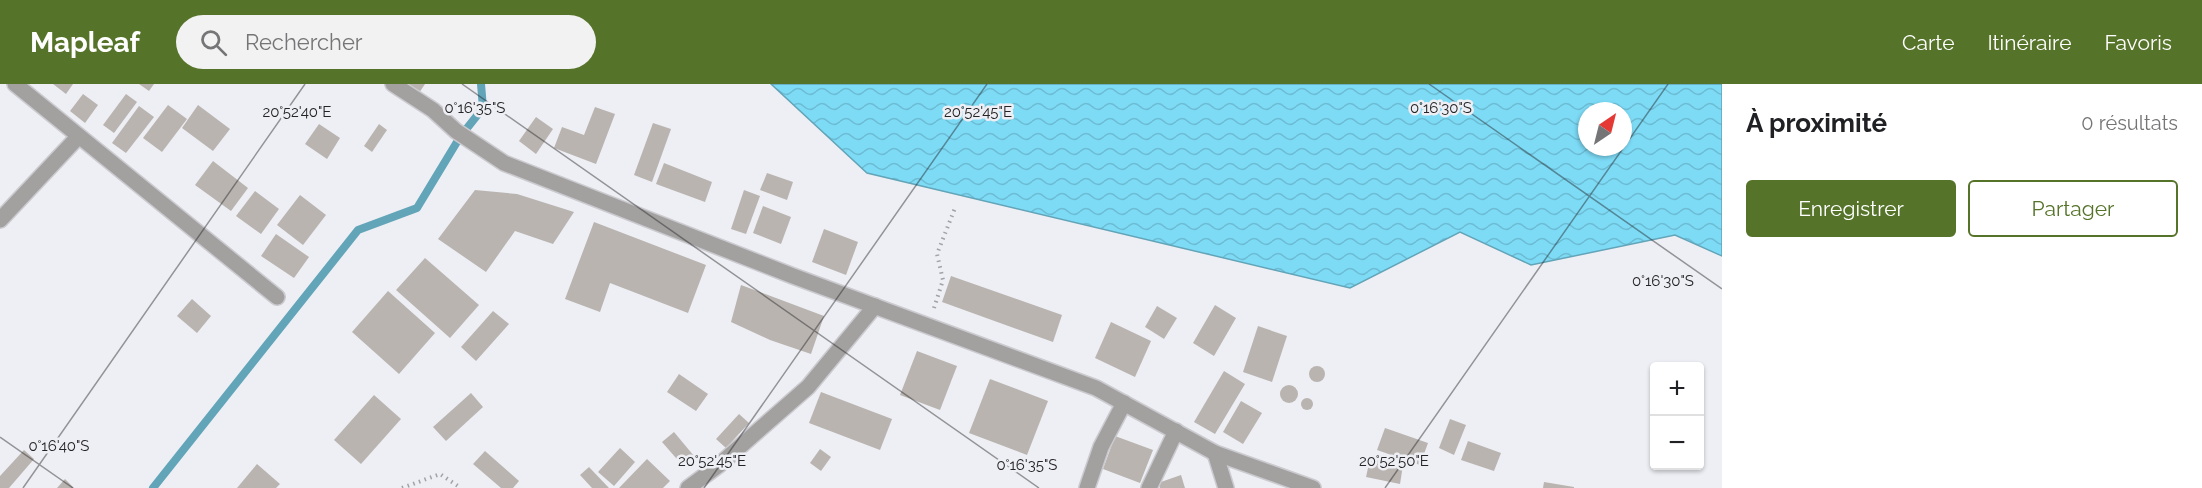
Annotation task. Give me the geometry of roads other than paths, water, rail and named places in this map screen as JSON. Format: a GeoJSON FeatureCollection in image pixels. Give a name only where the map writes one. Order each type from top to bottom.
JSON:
{"type":"FeatureCollection","features":[{"type":"Feature","properties":{"kind":"street"},"geometry":{"type":"LineString","coordinates":[[15,84],[277,297]]}},
{"type":"Feature","properties":{"kind":"street"},"geometry":{"type":"LineString","coordinates":[[393,84],[433,110],[456,131],[504,163],[793,276],[1096,388],[1215,453],[1313,488]]}},
{"type":"Feature","properties":{"kind":"street"},"geometry":{"type":"LineString","coordinates":[[0,220],[78,137]]}},
{"type":"Feature","properties":{"kind":"street"},"geometry":{"type":"LineString","coordinates":[[688,488],[719,465],[808,387],[875,306]]}},
{"type":"Feature","properties":{"kind":"street"},"geometry":{"type":"LineString","coordinates":[[1087,488],[1101,447],[1124,403]]}},
{"type":"Feature","properties":{"kind":"street"},"geometry":{"type":"LineString","coordinates":[[1149,488],[1176,431]]}},
{"type":"Feature","properties":{"kind":"street"},"geometry":{"type":"LineString","coordinates":[[1215,453],[1226,488]]}},
{"type":"Feature","properties":{"kind":"water"},"geometry":{"type":"Polygon","coordinates":[[[771,84],[1722,84],[1722,256],[1675,235],[1531,265],[1460,232],[1350,288],[867,173],[771,84]]]}},
{"type":"Feature","properties":{"kind":"waterway"},"geometry":{"type":"LineString","coordinates":[[153,488],[358,230],[417,208],[460,137],[483,108],[481,84]]}}]}
